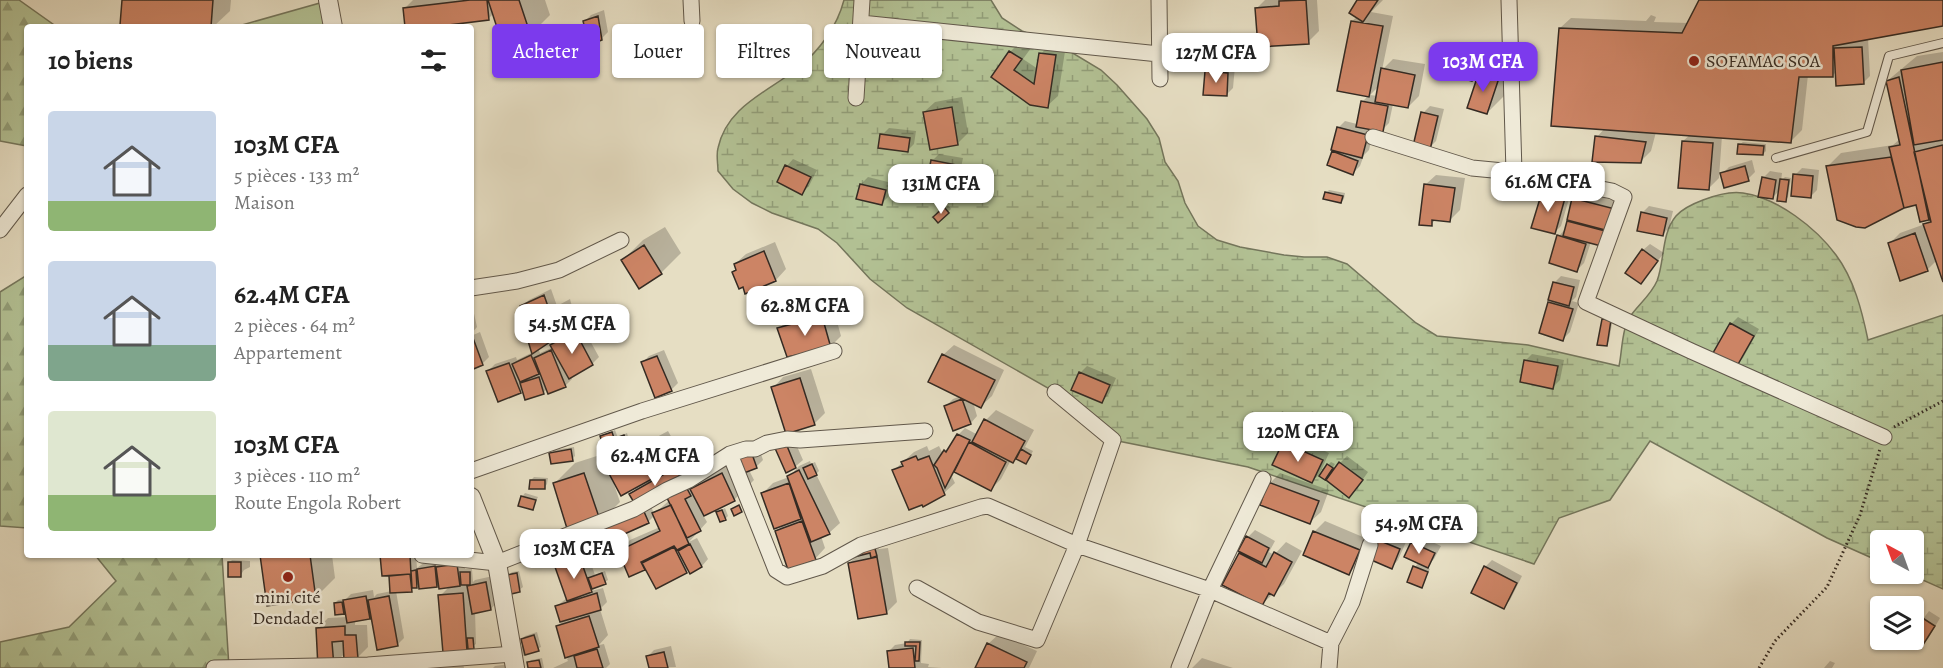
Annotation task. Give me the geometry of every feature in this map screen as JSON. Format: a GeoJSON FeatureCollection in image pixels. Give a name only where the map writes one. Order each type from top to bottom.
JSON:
{"type":"FeatureCollection","features":[{"type":"Feature","properties":{"kind":"street"},"geometry":{"type":"LineString","coordinates":[[328,0],[332,24]]}},
{"type":"Feature","properties":{"kind":"street"},"geometry":{"type":"LineString","coordinates":[[691,0],[692,21]]}},
{"type":"Feature","properties":{"kind":"street"},"geometry":{"type":"LineString","coordinates":[[856,98],[862,0]]}},
{"type":"Feature","properties":{"kind":"street"},"geometry":{"type":"LineString","coordinates":[[1159,0],[1160,79]]}},
{"type":"Feature","properties":{"kind":"street"},"geometry":{"type":"LineString","coordinates":[[1509,0],[1514,171]]}},
{"type":"Feature","properties":{"kind":"street"},"geometry":{"type":"LineString","coordinates":[[861,23],[1159,54]]}},
{"type":"Feature","properties":{"kind":"street"},"geometry":{"type":"LineString","coordinates":[[1373,137],[1472,168],[1514,171],[1612,191],[1624,197],[1586,302],[1884,437]]}},
{"type":"Feature","properties":{"kind":"street"},"geometry":{"type":"LineString","coordinates":[[0,230],[24,199]]}},
{"type":"Feature","properties":{"kind":"street"},"geometry":{"type":"LineString","coordinates":[[474,288],[517,281],[559,270],[621,240]]}},
{"type":"Feature","properties":{"kind":"street"},"geometry":{"type":"LineString","coordinates":[[474,470],[642,411],[834,351]]}},
{"type":"Feature","properties":{"kind":"street"},"geometry":{"type":"LineString","coordinates":[[917,588],[978,622],[1037,640],[1077,545],[1113,440],[1055,392]]}},
{"type":"Feature","properties":{"kind":"street"},"geometry":{"type":"LineString","coordinates":[[450,558],[497,563],[634,509],[689,480],[730,454],[755,449],[767,443],[787,439],[925,431]]}},
{"type":"Feature","properties":{"kind":"street"},"geometry":{"type":"LineString","coordinates":[[730,454],[776,570],[783,576],[787,577],[823,566],[861,545],[988,506],[1077,545],[1210,590],[1331,643]]}},
{"type":"Feature","properties":{"kind":"street"},"geometry":{"type":"LineString","coordinates":[[1179,668],[1210,590],[1263,479]]}},
{"type":"Feature","properties":{"kind":"street"},"geometry":{"type":"LineString","coordinates":[[214,668],[514,661],[497,563],[474,505]]}},
{"type":"Feature","properties":{"kind":"street"},"geometry":{"type":"LineString","coordinates":[[1329,668],[1331,643],[1352,602],[1370,545]]}},
{"type":"Feature","properties":{"kind":"lane"},"geometry":{"type":"LineString","coordinates":[[1776,158],[1868,132],[1889,56],[1943,43]]}},
{"type":"Feature","properties":{"kind":"path"},"geometry":{"type":"LineString","coordinates":[[1760,668],[1775,641],[1827,587],[1860,515],[1884,437],[1894,427],[1943,401]]}},
{"type":"Feature","properties":{"kind":"green space"},"geometry":{"type":"Polygon","coordinates":[[[0,0],[19,0],[53,24],[24,24],[24,145],[0,141],[0,0]]]}},
{"type":"Feature","properties":{"kind":"green space"},"geometry":{"type":"Polygon","coordinates":[[[844,0],[991,0],[1002,18],[1022,31],[1061,46],[1101,70],[1117,85],[1147,119],[1159,138],[1165,162],[1178,181],[1185,203],[1198,226],[1217,240],[1240,247],[1284,255],[1327,257],[1347,264],[1416,323],[1437,336],[1528,345],[1619,366],[1627,322],[1657,281],[1668,231],[1679,213],[1703,200],[1733,193],[1756,196],[1783,208],[1818,235],[1842,264],[1856,296],[1868,340],[1943,315],[1943,589],[1924,581],[1924,530],[1870,530],[1870,557],[1827,538],[1650,441],[1610,500],[1559,518],[1534,564],[1248,467],[1113,440],[1055,392],[907,308],[870,279],[837,243],[818,229],[772,213],[752,203],[733,189],[718,171],[718,148],[730,121],[750,101],[783,78],[812,78],[812,55],[824,40],[824,78],[942,78],[942,24],[835,24],[844,0]]]}},
{"type":"Feature","properties":{"kind":"green space"},"geometry":{"type":"Polygon","coordinates":[[[327,1],[332,24],[246,24],[327,1]]]}},
{"type":"Feature","properties":{"kind":"green space"},"geometry":{"type":"Polygon","coordinates":[[[24,277],[24,528],[0,526],[0,292],[24,277]]]}},
{"type":"Feature","properties":{"kind":"green space"},"geometry":{"type":"Polygon","coordinates":[[[97,558],[222,558],[229,668],[0,668],[0,642],[69,627],[116,581],[97,558]]]}},
{"type":"Feature","properties":{"kind":"building"},"geometry":{"type":"Polygon","coordinates":[[[122,0],[213,0],[211,24],[120,24],[122,0]]]}},
{"type":"Feature","properties":{"kind":"building"},"geometry":{"type":"Polygon","coordinates":[[[487,0],[489,20],[456,24],[405,24],[403,8],[487,0]]]}},
{"type":"Feature","properties":{"kind":"building"},"geometry":{"type":"Polygon","coordinates":[[[488,0],[519,0],[527,24],[496,24],[488,0]]]}},
{"type":"Feature","properties":{"kind":"building"},"geometry":{"type":"Polygon","coordinates":[[[1306,0],[1309,44],[1258,47],[1255,8],[1279,6],[1279,1],[1306,0]]]}},
{"type":"Feature","properties":{"kind":"building"},"geometry":{"type":"Polygon","coordinates":[[[1357,0],[1378,0],[1363,22],[1349,13],[1357,0]]]}},
{"type":"Feature","properties":{"kind":"building","name":"SOFAMAC SOA"},"geometry":{"type":"Polygon","coordinates":[[[1699,0],[1943,0],[1943,26],[1833,46],[1833,77],[1799,77],[1791,143],[1551,126],[1559,28],[1682,33],[1699,0]]]}},
{"type":"Feature","properties":{"kind":"building"},"geometry":{"type":"Polygon","coordinates":[[[598,16],[599,24],[584,24],[583,21],[598,16]]]}},
{"type":"Feature","properties":{"kind":"building"},"geometry":{"type":"Polygon","coordinates":[[[1351,21],[1383,26],[1369,97],[1337,91],[1351,21]]]}},
{"type":"Feature","properties":{"kind":"building"},"geometry":{"type":"Polygon","coordinates":[[[1862,47],[1864,84],[1836,86],[1834,48],[1862,47]]]}},
{"type":"Feature","properties":{"kind":"building"},"geometry":{"type":"Polygon","coordinates":[[[1009,51],[1022,59],[1014,70],[1034,84],[1039,53],[1056,55],[1048,108],[1030,105],[991,77],[1009,51]]]}},
{"type":"Feature","properties":{"kind":"building"},"geometry":{"type":"Polygon","coordinates":[[[1445,60],[1476,68],[1472,81],[1441,73],[1445,60]]]}},
{"type":"Feature","properties":{"kind":"building"},"geometry":{"type":"Polygon","coordinates":[[[1943,62],[1943,140],[1914,145],[1901,70],[1943,62]]]}},
{"type":"Feature","properties":{"kind":"building"},"geometry":{"type":"Polygon","coordinates":[[[1381,68],[1415,75],[1408,108],[1375,102],[1381,68]]]}},
{"type":"Feature","properties":{"kind":"building"},"geometry":{"type":"Polygon","coordinates":[[[1205,71],[1228,73],[1227,96],[1203,95],[1205,71]]]}},
{"type":"Feature","properties":{"kind":"building"},"geometry":{"type":"Polygon","coordinates":[[[1479,72],[1499,78],[1487,114],[1467,108],[1479,72]]]}},
{"type":"Feature","properties":{"kind":"building"},"geometry":{"type":"Polygon","coordinates":[[[1899,77],[1929,220],[1920,222],[1916,205],[1904,208],[1889,147],[1900,145],[1886,81],[1899,77]]]}},
{"type":"Feature","properties":{"kind":"building"},"geometry":{"type":"Polygon","coordinates":[[[1361,101],[1388,106],[1383,132],[1356,127],[1361,101]]]}},
{"type":"Feature","properties":{"kind":"building"},"geometry":{"type":"Polygon","coordinates":[[[952,107],[958,145],[930,150],[923,112],[952,107]]]}},
{"type":"Feature","properties":{"kind":"building"},"geometry":{"type":"Polygon","coordinates":[[[1421,112],[1438,116],[1430,150],[1413,146],[1421,112]]]}},
{"type":"Feature","properties":{"kind":"building"},"geometry":{"type":"Polygon","coordinates":[[[1337,127],[1368,135],[1362,158],[1331,150],[1337,127]]]}},
{"type":"Feature","properties":{"kind":"building"},"geometry":{"type":"Polygon","coordinates":[[[880,134],[910,138],[908,152],[878,148],[880,134]]]}},
{"type":"Feature","properties":{"kind":"building"},"geometry":{"type":"Polygon","coordinates":[[[1595,136],[1646,142],[1641,163],[1592,162],[1595,136]]]}},
{"type":"Feature","properties":{"kind":"building"},"geometry":{"type":"Polygon","coordinates":[[[1682,141],[1713,143],[1709,190],[1678,188],[1682,141]]]}},
{"type":"Feature","properties":{"kind":"building"},"geometry":{"type":"Polygon","coordinates":[[[1738,144],[1764,146],[1763,155],[1737,154],[1738,144]]]}},
{"type":"Feature","properties":{"kind":"building"},"geometry":{"type":"Polygon","coordinates":[[[1943,145],[1943,282],[1923,224],[1931,222],[1914,152],[1943,145]]]}},
{"type":"Feature","properties":{"kind":"building"},"geometry":{"type":"Polygon","coordinates":[[[1332,151],[1358,161],[1353,175],[1327,165],[1332,151]]]}},
{"type":"Feature","properties":{"kind":"building"},"geometry":{"type":"Polygon","coordinates":[[[1891,157],[1904,208],[1865,228],[1837,220],[1826,166],[1891,157]]]}},
{"type":"Feature","properties":{"kind":"building"},"geometry":{"type":"Polygon","coordinates":[[[931,160],[957,165],[952,186],[927,181],[931,160]]]}},
{"type":"Feature","properties":{"kind":"building"},"geometry":{"type":"Polygon","coordinates":[[[785,165],[811,177],[802,195],[777,182],[785,165]]]}},
{"type":"Feature","properties":{"kind":"building"},"geometry":{"type":"Polygon","coordinates":[[[1745,166],[1749,181],[1724,188],[1720,173],[1745,166]]]}},
{"type":"Feature","properties":{"kind":"building"},"geometry":{"type":"Polygon","coordinates":[[[919,169],[927,170],[926,181],[919,180],[919,169]]]}},
{"type":"Feature","properties":{"kind":"building"},"geometry":{"type":"Polygon","coordinates":[[[1793,174],[1813,176],[1811,198],[1791,196],[1793,174]]]}},
{"type":"Feature","properties":{"kind":"building"},"geometry":{"type":"Polygon","coordinates":[[[1762,177],[1776,180],[1773,199],[1758,197],[1762,177]]]}},
{"type":"Feature","properties":{"kind":"building"},"geometry":{"type":"Polygon","coordinates":[[[1780,179],[1789,180],[1786,202],[1777,201],[1780,179]]]}},
{"type":"Feature","properties":{"kind":"building"},"geometry":{"type":"Polygon","coordinates":[[[860,184],[886,190],[882,205],[856,199],[860,184]]]}},
{"type":"Feature","properties":{"kind":"building"},"geometry":{"type":"Polygon","coordinates":[[[1424,184],[1455,188],[1450,222],[1432,220],[1432,226],[1419,225],[1424,184]]]}},
{"type":"Feature","properties":{"kind":"building"},"geometry":{"type":"Polygon","coordinates":[[[1325,192],[1343,196],[1341,203],[1323,199],[1325,192]]]}},
{"type":"Feature","properties":{"kind":"building"},"geometry":{"type":"Polygon","coordinates":[[[1542,192],[1565,198],[1555,234],[1531,228],[1542,192]]]}},
{"type":"Feature","properties":{"kind":"building"},"geometry":{"type":"Polygon","coordinates":[[[1572,198],[1615,209],[1609,231],[1567,220],[1572,198]]]}},
{"type":"Feature","properties":{"kind":"building"},"geometry":{"type":"Polygon","coordinates":[[[944,207],[949,213],[938,223],[933,217],[944,207]]]}},
{"type":"Feature","properties":{"kind":"building"},"geometry":{"type":"Polygon","coordinates":[[[1641,212],[1667,218],[1663,236],[1637,231],[1641,212]]]}},
{"type":"Feature","properties":{"kind":"building"},"geometry":{"type":"Polygon","coordinates":[[[1567,221],[1609,232],[1605,247],[1563,236],[1567,221]]]}},
{"type":"Feature","properties":{"kind":"building"},"geometry":{"type":"Polygon","coordinates":[[[1915,233],[1928,271],[1900,281],[1888,243],[1915,233]]]}},
{"type":"Feature","properties":{"kind":"building"},"geometry":{"type":"Polygon","coordinates":[[[1557,235],[1586,244],[1577,272],[1549,263],[1557,235]]]}},
{"type":"Feature","properties":{"kind":"building"},"geometry":{"type":"Polygon","coordinates":[[[644,245],[662,274],[639,289],[621,260],[644,245]]]}},
{"type":"Feature","properties":{"kind":"building"},"geometry":{"type":"Polygon","coordinates":[[[1642,249],[1658,261],[1641,284],[1625,273],[1642,249]]]}},
{"type":"Feature","properties":{"kind":"building"},"geometry":{"type":"Polygon","coordinates":[[[764,251],[776,281],[745,294],[743,287],[739,289],[732,272],[736,270],[734,264],[764,251]]]}},
{"type":"Feature","properties":{"kind":"building"},"geometry":{"type":"Polygon","coordinates":[[[1553,282],[1574,287],[1569,306],[1548,300],[1553,282]]]}},
{"type":"Feature","properties":{"kind":"building"},"geometry":{"type":"Polygon","coordinates":[[[544,295],[551,315],[525,328],[520,306],[544,295]]]}},
{"type":"Feature","properties":{"kind":"building"},"geometry":{"type":"Polygon","coordinates":[[[1548,302],[1573,309],[1563,341],[1539,333],[1548,302]]]}},
{"type":"Feature","properties":{"kind":"building"},"geometry":{"type":"Polygon","coordinates":[[[822,316],[831,348],[787,357],[777,328],[822,316]]]}},
{"type":"Feature","properties":{"kind":"building"},"geometry":{"type":"Polygon","coordinates":[[[550,318],[556,338],[532,354],[525,331],[550,318]]]}},
{"type":"Feature","properties":{"kind":"building"},"geometry":{"type":"Polygon","coordinates":[[[1602,319],[1611,320],[1607,346],[1597,345],[1602,319]]]}},
{"type":"Feature","properties":{"kind":"building"},"geometry":{"type":"Polygon","coordinates":[[[1730,323],[1754,336],[1737,366],[1713,353],[1730,323]]]}},
{"type":"Feature","properties":{"kind":"building"},"geometry":{"type":"Polygon","coordinates":[[[575,331],[593,365],[569,379],[550,345],[575,331]]]}},
{"type":"Feature","properties":{"kind":"building"},"geometry":{"type":"Polygon","coordinates":[[[474,341],[483,365],[474,369],[474,341]]]}},
{"type":"Feature","properties":{"kind":"building"},"geometry":{"type":"Polygon","coordinates":[[[551,350],[566,387],[548,394],[534,358],[551,350]]]}},
{"type":"Feature","properties":{"kind":"building"},"geometry":{"type":"Polygon","coordinates":[[[942,354],[995,380],[981,408],[928,382],[942,354]]]}},
{"type":"Feature","properties":{"kind":"building"},"geometry":{"type":"Polygon","coordinates":[[[531,355],[539,374],[520,382],[512,364],[531,355]]]}},
{"type":"Feature","properties":{"kind":"building"},"geometry":{"type":"Polygon","coordinates":[[[657,356],[672,391],[655,398],[641,362],[657,356]]]}},
{"type":"Feature","properties":{"kind":"building"},"geometry":{"type":"Polygon","coordinates":[[[1524,360],[1558,366],[1553,389],[1520,382],[1524,360]]]}},
{"type":"Feature","properties":{"kind":"building"},"geometry":{"type":"Polygon","coordinates":[[[509,363],[521,393],[498,402],[486,371],[509,363]]]}},
{"type":"Feature","properties":{"kind":"building"},"geometry":{"type":"Polygon","coordinates":[[[1079,372],[1110,385],[1102,403],[1071,390],[1079,372]]]}},
{"type":"Feature","properties":{"kind":"building"},"geometry":{"type":"Polygon","coordinates":[[[539,377],[544,394],[525,400],[520,383],[539,377]]]}},
{"type":"Feature","properties":{"kind":"building"},"geometry":{"type":"Polygon","coordinates":[[[800,378],[815,425],[786,434],[771,387],[800,378]]]}},
{"type":"Feature","properties":{"kind":"building"},"geometry":{"type":"Polygon","coordinates":[[[962,399],[971,424],[953,431],[944,406],[962,399]]]}},
{"type":"Feature","properties":{"kind":"building"},"geometry":{"type":"Polygon","coordinates":[[[984,419],[1025,441],[1013,463],[972,442],[984,419]]]}},
{"type":"Feature","properties":{"kind":"building"},"geometry":{"type":"Polygon","coordinates":[[[612,432],[617,447],[605,451],[600,436],[612,432]]]}},
{"type":"Feature","properties":{"kind":"building"},"geometry":{"type":"Polygon","coordinates":[[[957,434],[970,440],[945,488],[934,465],[944,450],[946,452],[957,434]]]}},
{"type":"Feature","properties":{"kind":"building"},"geometry":{"type":"Polygon","coordinates":[[[624,435],[626,442],[639,438],[640,442],[620,450],[616,438],[624,435]]]}},
{"type":"Feature","properties":{"kind":"building"},"geometry":{"type":"Polygon","coordinates":[[[657,441],[672,468],[621,496],[606,468],[657,441]]]}},
{"type":"Feature","properties":{"kind":"building"},"geometry":{"type":"Polygon","coordinates":[[[785,441],[796,468],[786,473],[774,446],[785,441]]]}},
{"type":"Feature","properties":{"kind":"building"},"geometry":{"type":"Polygon","coordinates":[[[969,442],[1006,462],[991,491],[954,472],[969,442]]]}},
{"type":"Feature","properties":{"kind":"building"},"geometry":{"type":"Polygon","coordinates":[[[1283,442],[1323,460],[1312,483],[1272,465],[1283,442]]]}},
{"type":"Feature","properties":{"kind":"building"},"geometry":{"type":"Polygon","coordinates":[[[571,449],[573,461],[551,464],[549,453],[571,449]]]}},
{"type":"Feature","properties":{"kind":"building"},"geometry":{"type":"Polygon","coordinates":[[[1021,449],[1031,455],[1026,464],[1016,459],[1021,449]]]}},
{"type":"Feature","properties":{"kind":"building"},"geometry":{"type":"Polygon","coordinates":[[[752,454],[757,468],[739,475],[737,459],[752,454]]]}},
{"type":"Feature","properties":{"kind":"building"},"geometry":{"type":"Polygon","coordinates":[[[916,456],[918,460],[929,456],[945,495],[923,507],[922,505],[909,510],[892,470],[903,466],[901,462],[916,456]]]}},
{"type":"Feature","properties":{"kind":"building"},"geometry":{"type":"Polygon","coordinates":[[[1339,462],[1363,480],[1349,498],[1326,480],[1339,462]]]}},
{"type":"Feature","properties":{"kind":"building"},"geometry":{"type":"Polygon","coordinates":[[[812,464],[817,475],[808,479],[803,468],[812,464]]]}},
{"type":"Feature","properties":{"kind":"building"},"geometry":{"type":"Polygon","coordinates":[[[1327,464],[1333,468],[1325,480],[1319,476],[1327,464]]]}},
{"type":"Feature","properties":{"kind":"building"},"geometry":{"type":"Polygon","coordinates":[[[675,468],[682,480],[636,506],[629,494],[675,468]]]}},
{"type":"Feature","properties":{"kind":"building"},"geometry":{"type":"Polygon","coordinates":[[[799,470],[830,534],[811,542],[787,476],[799,470]]]}},
{"type":"Feature","properties":{"kind":"building"},"geometry":{"type":"Polygon","coordinates":[[[584,473],[601,523],[569,535],[553,483],[584,473]]]}},
{"type":"Feature","properties":{"kind":"building"},"geometry":{"type":"Polygon","coordinates":[[[722,473],[735,501],[704,516],[690,489],[722,473]]]}},
{"type":"Feature","properties":{"kind":"building"},"geometry":{"type":"Polygon","coordinates":[[[530,480],[545,480],[545,489],[529,489],[530,480]]]}},
{"type":"Feature","properties":{"kind":"building"},"geometry":{"type":"Polygon","coordinates":[[[1268,482],[1319,501],[1310,524],[1260,505],[1268,482]]]}},
{"type":"Feature","properties":{"kind":"building"},"geometry":{"type":"Polygon","coordinates":[[[789,483],[801,519],[774,529],[761,493],[789,483]]]}},
{"type":"Feature","properties":{"kind":"building"},"geometry":{"type":"Polygon","coordinates":[[[685,485],[691,496],[685,499],[701,531],[687,538],[666,496],[685,485]]]}},
{"type":"Feature","properties":{"kind":"building"},"geometry":{"type":"Polygon","coordinates":[[[521,496],[536,500],[533,510],[518,506],[521,496]]]}},
{"type":"Feature","properties":{"kind":"building"},"geometry":{"type":"Polygon","coordinates":[[[671,505],[689,544],[677,550],[674,546],[641,562],[645,570],[629,577],[618,551],[660,531],[652,513],[671,505]]]}},
{"type":"Feature","properties":{"kind":"building"},"geometry":{"type":"Polygon","coordinates":[[[739,505],[742,512],[734,516],[731,509],[739,505]]]}},
{"type":"Feature","properties":{"kind":"building"},"geometry":{"type":"Polygon","coordinates":[[[642,507],[649,523],[611,540],[604,524],[642,507]]]}},
{"type":"Feature","properties":{"kind":"building"},"geometry":{"type":"Polygon","coordinates":[[[722,510],[726,520],[720,522],[716,512],[722,510]]]}},
{"type":"Feature","properties":{"kind":"building"},"geometry":{"type":"Polygon","coordinates":[[[802,521],[816,560],[788,570],[775,531],[802,521]]]}},
{"type":"Feature","properties":{"kind":"building"},"geometry":{"type":"Polygon","coordinates":[[[1313,531],[1360,550],[1349,575],[1303,555],[1313,531]]]}},
{"type":"Feature","properties":{"kind":"building"},"geometry":{"type":"Polygon","coordinates":[[[1246,536],[1269,548],[1262,563],[1238,551],[1246,536]]]}},
{"type":"Feature","properties":{"kind":"building"},"geometry":{"type":"Polygon","coordinates":[[[1378,540],[1400,549],[1392,569],[1369,559],[1378,540]]]}},
{"type":"Feature","properties":{"kind":"building"},"geometry":{"type":"Polygon","coordinates":[[[1411,542],[1435,553],[1428,568],[1404,557],[1411,542]]]}},
{"type":"Feature","properties":{"kind":"building"},"geometry":{"type":"Polygon","coordinates":[[[690,544],[702,567],[690,574],[678,551],[690,544]]]}},
{"type":"Feature","properties":{"kind":"building"},"geometry":{"type":"Polygon","coordinates":[[[874,545],[877,556],[871,558],[870,553],[854,557],[874,545]]]}},
{"type":"Feature","properties":{"kind":"building"},"geometry":{"type":"Polygon","coordinates":[[[674,547],[687,573],[656,589],[642,563],[674,547]]]}},
{"type":"Feature","properties":{"kind":"building"},"geometry":{"type":"Polygon","coordinates":[[[1274,552],[1292,562],[1274,596],[1269,593],[1262,606],[1222,585],[1239,553],[1266,567],[1274,552]]]}},
{"type":"Feature","properties":{"kind":"building"},"geometry":{"type":"Polygon","coordinates":[[[877,557],[887,614],[858,619],[848,563],[877,557]]]}},
{"type":"Feature","properties":{"kind":"building","name":"mini cité Dendadel"},"geometry":{"type":"Polygon","coordinates":[[[260,558],[310,558],[316,599],[267,606],[260,558]]]}},
{"type":"Feature","properties":{"kind":"building"},"geometry":{"type":"Polygon","coordinates":[[[380,558],[410,558],[411,574],[382,576],[380,558]]]}},
{"type":"Feature","properties":{"kind":"building"},"geometry":{"type":"Polygon","coordinates":[[[580,558],[592,592],[567,601],[555,567],[580,558]]]}},
{"type":"Feature","properties":{"kind":"building"},"geometry":{"type":"Polygon","coordinates":[[[228,562],[241,562],[241,577],[228,577],[228,562]]]}},
{"type":"Feature","properties":{"kind":"building"},"geometry":{"type":"Polygon","coordinates":[[[457,564],[460,586],[439,589],[436,567],[457,564]]]}},
{"type":"Feature","properties":{"kind":"building"},"geometry":{"type":"Polygon","coordinates":[[[435,566],[437,587],[419,589],[417,569],[435,566]]]}},
{"type":"Feature","properties":{"kind":"building"},"geometry":{"type":"Polygon","coordinates":[[[1413,566],[1428,572],[1422,588],[1407,582],[1413,566]]]}},
{"type":"Feature","properties":{"kind":"building"},"geometry":{"type":"Polygon","coordinates":[[[1484,566],[1517,583],[1504,609],[1471,593],[1484,566]]]}},
{"type":"Feature","properties":{"kind":"building"},"geometry":{"type":"Polygon","coordinates":[[[416,570],[417,588],[412,588],[411,571],[416,570]]]}},
{"type":"Feature","properties":{"kind":"building"},"geometry":{"type":"Polygon","coordinates":[[[460,572],[470,572],[470,585],[461,585],[460,572]]]}},
{"type":"Feature","properties":{"kind":"building"},"geometry":{"type":"Polygon","coordinates":[[[517,573],[520,592],[511,594],[507,575],[517,573]]]}},
{"type":"Feature","properties":{"kind":"building"},"geometry":{"type":"Polygon","coordinates":[[[602,573],[606,584],[592,589],[588,578],[602,573]]]}},
{"type":"Feature","properties":{"kind":"building"},"geometry":{"type":"Polygon","coordinates":[[[410,574],[412,592],[390,593],[389,576],[410,574]]]}},
{"type":"Feature","properties":{"kind":"building"},"geometry":{"type":"Polygon","coordinates":[[[486,582],[491,610],[472,614],[467,586],[486,582]]]}},
{"type":"Feature","properties":{"kind":"building"},"geometry":{"type":"Polygon","coordinates":[[[463,593],[467,651],[443,653],[438,595],[463,593]]]}},
{"type":"Feature","properties":{"kind":"building"},"geometry":{"type":"Polygon","coordinates":[[[597,593],[601,610],[560,622],[555,606],[597,593]]]}},
{"type":"Feature","properties":{"kind":"building"},"geometry":{"type":"Polygon","coordinates":[[[366,596],[370,619],[347,623],[343,600],[366,596]]]}},
{"type":"Feature","properties":{"kind":"building"},"geometry":{"type":"Polygon","coordinates":[[[389,596],[398,646],[377,650],[368,600],[389,596]]]}},
{"type":"Feature","properties":{"kind":"building"},"geometry":{"type":"Polygon","coordinates":[[[342,602],[344,614],[335,615],[334,603],[342,602]]]}},
{"type":"Feature","properties":{"kind":"building"},"geometry":{"type":"Polygon","coordinates":[[[589,616],[599,647],[565,658],[556,626],[589,616]]]}},
{"type":"Feature","properties":{"kind":"building"},"geometry":{"type":"Polygon","coordinates":[[[1924,619],[1935,626],[1924,643],[1924,619]]]}},
{"type":"Feature","properties":{"kind":"building"},"geometry":{"type":"Polygon","coordinates":[[[345,626],[345,635],[356,635],[358,659],[344,660],[343,641],[332,642],[334,667],[318,668],[316,628],[345,626]]]}},
{"type":"Feature","properties":{"kind":"building"},"geometry":{"type":"Polygon","coordinates":[[[534,635],[539,651],[525,655],[521,639],[534,635]]]}},
{"type":"Feature","properties":{"kind":"building"},"geometry":{"type":"Polygon","coordinates":[[[467,638],[473,638],[474,649],[468,649],[467,638]]]}},
{"type":"Feature","properties":{"kind":"building"},"geometry":{"type":"Polygon","coordinates":[[[905,642],[920,642],[919,661],[915,661],[916,646],[905,646],[905,642]]]}},
{"type":"Feature","properties":{"kind":"building"},"geometry":{"type":"Polygon","coordinates":[[[987,643],[1027,662],[1024,668],[975,668],[987,643]]]}},
{"type":"Feature","properties":{"kind":"building"},"geometry":{"type":"Polygon","coordinates":[[[913,648],[915,668],[889,668],[887,651],[913,648]]]}},
{"type":"Feature","properties":{"kind":"building"},"geometry":{"type":"Polygon","coordinates":[[[597,649],[603,668],[577,668],[574,656],[597,649]]]}},
{"type":"Feature","properties":{"kind":"building"},"geometry":{"type":"Polygon","coordinates":[[[664,652],[668,668],[649,668],[646,656],[664,652]]]}},
{"type":"Feature","properties":{"kind":"building"},"geometry":{"type":"Polygon","coordinates":[[[539,660],[541,668],[528,668],[527,662],[539,660]]]}},
{"type":"Feature","properties":{"kind":"place","name":"SOFAMAC SOA"},"geometry":{"type":"Point","coordinates":[1694,61]}},
{"type":"Feature","properties":{"kind":"place","name":"mini cité Dendadel"},"geometry":{"type":"Point","coordinates":[288,577]}}]}
